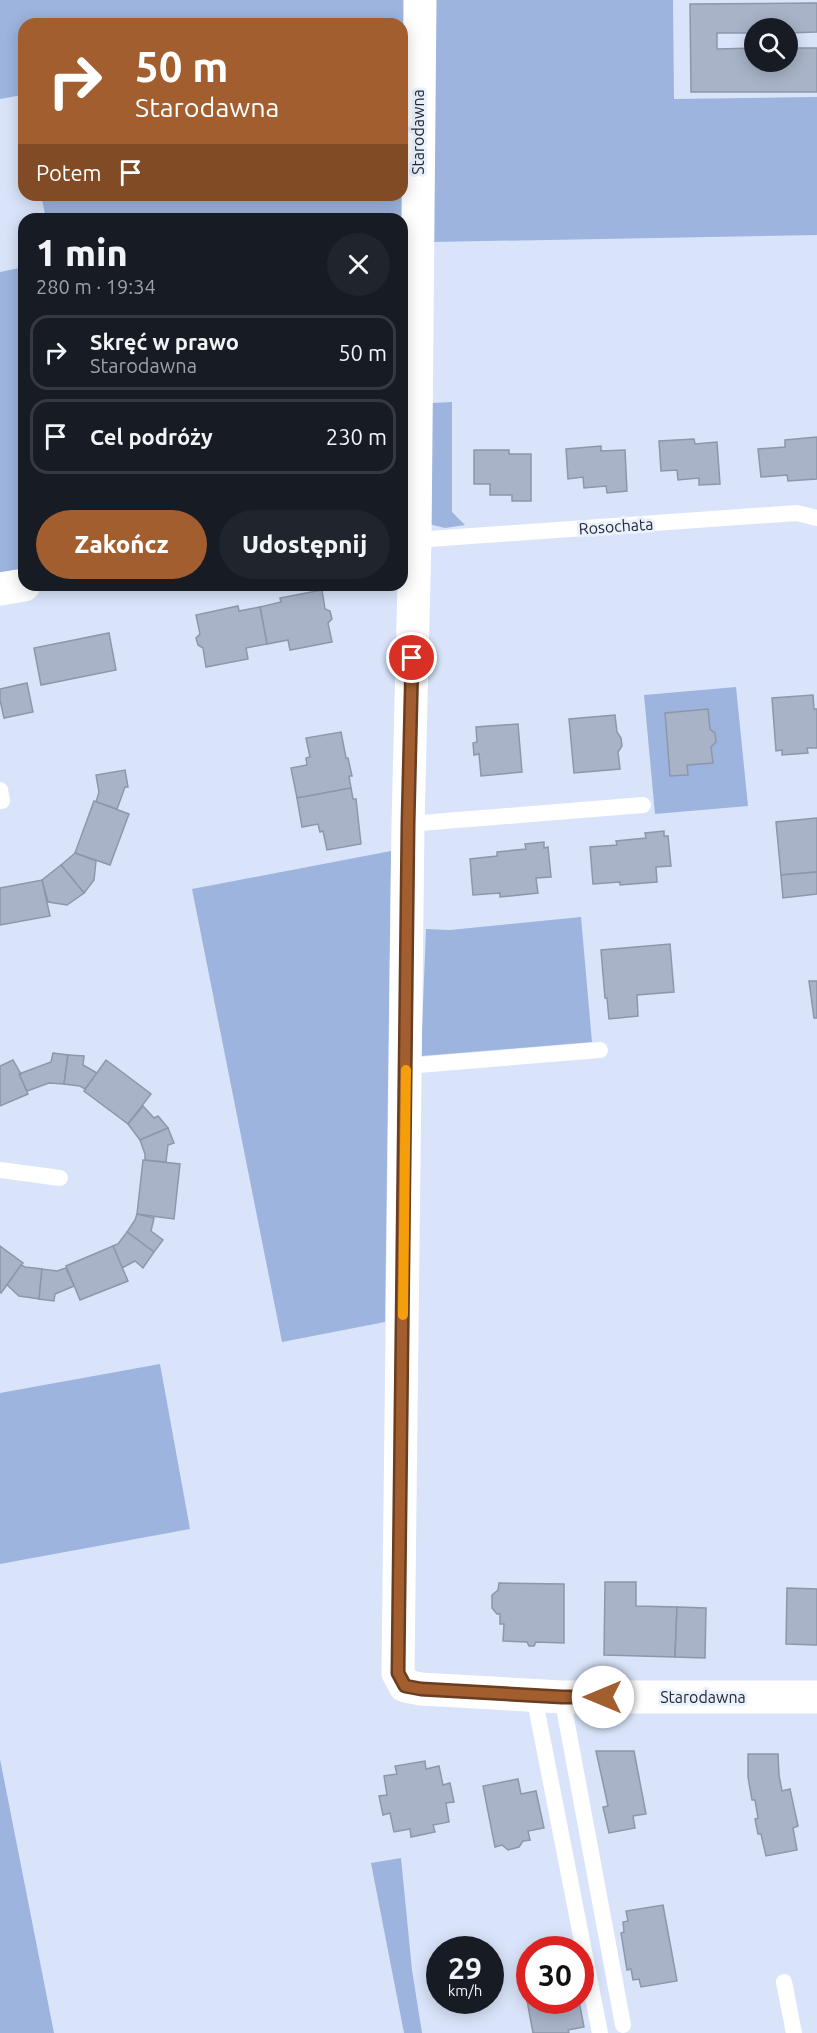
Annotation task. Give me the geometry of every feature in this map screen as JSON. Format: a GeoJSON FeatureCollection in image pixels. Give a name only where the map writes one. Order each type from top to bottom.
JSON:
{"type":"FeatureCollection","features":[{"type":"Feature","properties":{"kind":"street","name":"Starodawna"},"geometry":{"type":"LineString","coordinates":[[420,0],[411,524],[398,1673],[405,1686],[421,1689],[548,1696],[817,1697]]}},
{"type":"Feature","properties":{"kind":"street"},"geometry":{"type":"LineString","coordinates":[[0,589],[18,586]]}},
{"type":"Feature","properties":{"kind":"lane","name":"Rosochata"},"geometry":{"type":"LineString","coordinates":[[411,524],[796,513],[817,518]]}},
{"type":"Feature","properties":{"kind":"lane"},"geometry":{"type":"LineString","coordinates":[[408,824],[643,805]]}},
{"type":"Feature","properties":{"kind":"lane"},"geometry":{"type":"LineString","coordinates":[[406,1066],[600,1050]]}},
{"type":"Feature","properties":{"kind":"lane"},"geometry":{"type":"LineString","coordinates":[[0,1170],[60,1178]]}},
{"type":"Feature","properties":{"kind":"lane"},"geometry":{"type":"LineString","coordinates":[[548,1696],[623,2025]]}},
{"type":"Feature","properties":{"kind":"lane"},"geometry":{"type":"LineString","coordinates":[[548,1696],[600,2033]]}},
{"type":"Feature","properties":{"kind":"lane"},"geometry":{"type":"LineString","coordinates":[[784,1982],[794,2033]]}},
{"type":"Feature","properties":{"kind":"shaded area"},"geometry":{"type":"Polygon","coordinates":[[[0,0],[410,0],[408,55],[408,18],[18,18],[18,96],[0,99],[0,0]]]}},
{"type":"Feature","properties":{"kind":"shaded area"},"geometry":{"type":"Polygon","coordinates":[[[436,0],[673,0],[674,99],[817,97],[817,235],[433,242],[436,0]]]}},
{"type":"Feature","properties":{"kind":"shaded area"},"geometry":{"type":"Polygon","coordinates":[[[42,201],[403,201],[402,213],[45,213],[42,201]]]}},
{"type":"Feature","properties":{"kind":"shaded area"},"geometry":{"type":"Polygon","coordinates":[[[18,268],[18,575],[0,579],[0,272],[18,268]]]}},
{"type":"Feature","properties":{"kind":"shaded area"},"geometry":{"type":"Polygon","coordinates":[[[452,402],[452,512],[465,525],[445,528],[429,524],[432,403],[452,402]]]}},
{"type":"Feature","properties":{"kind":"shaded area"},"geometry":{"type":"Polygon","coordinates":[[[736,687],[748,806],[655,814],[644,695],[736,687]]]}},
{"type":"Feature","properties":{"kind":"shaded area"},"geometry":{"type":"Polygon","coordinates":[[[391,851],[385,1322],[282,1342],[192,889],[391,851]]]}},
{"type":"Feature","properties":{"kind":"shaded area"},"geometry":{"type":"Polygon","coordinates":[[[581,917],[592,1042],[421,1056],[426,929],[450,930],[581,917]]]}},
{"type":"Feature","properties":{"kind":"shaded area"},"geometry":{"type":"Polygon","coordinates":[[[160,1364],[190,1529],[0,1564],[0,1393],[160,1364]]]}},
{"type":"Feature","properties":{"kind":"shaded area"},"geometry":{"type":"Polygon","coordinates":[[[0,1759],[54,2033],[0,2033],[0,1759]]]}},
{"type":"Feature","properties":{"kind":"shaded area"},"geometry":{"type":"Polygon","coordinates":[[[401,1858],[412,1970],[422,2033],[404,2033],[371,1863],[401,1858]]]}},
{"type":"Feature","properties":{"kind":"building"},"geometry":{"type":"Polygon","coordinates":[[[817,3],[817,32],[798,33],[798,18],[744,18],[744,33],[717,33],[717,49],[744,48],[744,72],[798,72],[798,48],[817,48],[817,92],[691,92],[690,4],[817,3]]]}},
{"type":"Feature","properties":{"kind":"building"},"geometry":{"type":"Polygon","coordinates":[[[817,437],[817,479],[788,481],[787,475],[761,477],[758,449],[785,447],[785,440],[817,437]]]}},
{"type":"Feature","properties":{"kind":"building"},"geometry":{"type":"Polygon","coordinates":[[[694,439],[695,444],[717,442],[720,484],[699,485],[699,478],[678,480],[677,470],[661,471],[659,441],[694,439]]]}},
{"type":"Feature","properties":{"kind":"building"},"geometry":{"type":"Polygon","coordinates":[[[601,446],[601,451],[625,450],[627,491],[607,493],[606,486],[584,488],[583,477],[568,479],[566,449],[601,446]]]}},
{"type":"Feature","properties":{"kind":"building"},"geometry":{"type":"Polygon","coordinates":[[[474,450],[509,450],[509,454],[531,454],[531,501],[512,501],[512,495],[490,495],[490,484],[474,484],[474,450]]]}},
{"type":"Feature","properties":{"kind":"building"},"geometry":{"type":"Polygon","coordinates":[[[322,591],[325,609],[330,611],[332,619],[328,623],[332,642],[290,650],[288,640],[267,644],[260,607],[281,602],[280,598],[322,591]]]}},
{"type":"Feature","properties":{"kind":"building"},"geometry":{"type":"Polygon","coordinates":[[[238,606],[239,611],[260,607],[267,644],[246,648],[248,659],[206,667],[203,648],[198,645],[196,638],[200,634],[196,615],[238,606]]]}},
{"type":"Feature","properties":{"kind":"building"},"geometry":{"type":"Polygon","coordinates":[[[109,633],[116,670],[41,685],[34,648],[109,633]]]}},
{"type":"Feature","properties":{"kind":"building"},"geometry":{"type":"Polygon","coordinates":[[[27,683],[33,712],[4,718],[0,689],[27,683]]]}},
{"type":"Feature","properties":{"kind":"building"},"geometry":{"type":"Polygon","coordinates":[[[813,695],[814,709],[817,709],[817,748],[807,748],[808,753],[782,755],[782,750],[776,751],[772,698],[813,695]]]}},
{"type":"Feature","properties":{"kind":"building"},"geometry":{"type":"Polygon","coordinates":[[[708,709],[710,729],[715,733],[716,742],[711,747],[713,763],[687,765],[688,775],[670,776],[665,713],[708,709]]]}},
{"type":"Feature","properties":{"kind":"building"},"geometry":{"type":"Polygon","coordinates":[[[615,715],[622,746],[618,752],[620,769],[574,773],[569,719],[615,715]]]}},
{"type":"Feature","properties":{"kind":"building"},"geometry":{"type":"Polygon","coordinates":[[[518,724],[522,772],[481,776],[479,754],[474,755],[473,743],[477,742],[476,727],[518,724]]]}},
{"type":"Feature","properties":{"kind":"building"},"geometry":{"type":"Polygon","coordinates":[[[341,732],[352,776],[349,776],[351,788],[297,798],[291,768],[307,765],[306,758],[310,757],[306,738],[341,732]]]}},
{"type":"Feature","properties":{"kind":"building"},"geometry":{"type":"Polygon","coordinates":[[[125,770],[128,787],[125,787],[117,809],[96,802],[99,792],[96,775],[125,770]]]}},
{"type":"Feature","properties":{"kind":"building"},"geometry":{"type":"Polygon","coordinates":[[[351,788],[353,799],[356,799],[361,844],[327,850],[323,831],[320,832],[318,824],[302,827],[297,798],[351,788]]]}},
{"type":"Feature","properties":{"kind":"building"},"geometry":{"type":"Polygon","coordinates":[[[94,801],[129,814],[110,865],[75,853],[94,801]]]}},
{"type":"Feature","properties":{"kind":"building"},"geometry":{"type":"Polygon","coordinates":[[[817,818],[817,872],[781,875],[776,822],[817,818]]]}},
{"type":"Feature","properties":{"kind":"building"},"geometry":{"type":"Polygon","coordinates":[[[664,831],[664,836],[668,836],[671,866],[656,867],[657,882],[620,885],[620,882],[593,884],[590,847],[617,845],[616,841],[646,838],[645,833],[664,831]]]}},
{"type":"Feature","properties":{"kind":"building"},"geometry":{"type":"Polygon","coordinates":[[[544,842],[544,848],[548,847],[551,877],[536,878],[538,893],[500,897],[500,893],[473,895],[470,859],[497,856],[497,852],[526,849],[525,844],[544,842]]]}},
{"type":"Feature","properties":{"kind":"building"},"geometry":{"type":"Polygon","coordinates":[[[75,853],[96,861],[94,880],[84,893],[61,865],[75,853]]]}},
{"type":"Feature","properties":{"kind":"building"},"geometry":{"type":"Polygon","coordinates":[[[61,865],[84,893],[67,905],[48,902],[42,880],[61,865]]]}},
{"type":"Feature","properties":{"kind":"building"},"geometry":{"type":"Polygon","coordinates":[[[817,872],[817,894],[783,898],[781,875],[817,872]]]}},
{"type":"Feature","properties":{"kind":"building"},"geometry":{"type":"Polygon","coordinates":[[[42,880],[50,916],[0,925],[0,888],[42,880]]]}},
{"type":"Feature","properties":{"kind":"building"},"geometry":{"type":"Polygon","coordinates":[[[670,944],[674,992],[637,995],[638,1016],[609,1019],[601,950],[670,944]]]}},
{"type":"Feature","properties":{"kind":"building"},"geometry":{"type":"Polygon","coordinates":[[[809,981],[817,981],[817,1018],[814,1018],[809,981]]]}},
{"type":"Feature","properties":{"kind":"building"},"geometry":{"type":"Polygon","coordinates":[[[53,1053],[68,1055],[64,1084],[49,1083],[27,1091],[19,1074],[51,1062],[53,1053]]]}},
{"type":"Feature","properties":{"kind":"building"},"geometry":{"type":"Polygon","coordinates":[[[68,1055],[84,1056],[83,1065],[97,1073],[85,1089],[64,1084],[68,1055]]]}},
{"type":"Feature","properties":{"kind":"building"},"geometry":{"type":"Polygon","coordinates":[[[13,1060],[28,1094],[0,1106],[0,1066],[13,1060]]]}},
{"type":"Feature","properties":{"kind":"building"},"geometry":{"type":"Polygon","coordinates":[[[106,1060],[151,1094],[128,1124],[84,1091],[106,1060]]]}},
{"type":"Feature","properties":{"kind":"building"},"geometry":{"type":"Polygon","coordinates":[[[143,1106],[154,1118],[158,1116],[168,1128],[140,1140],[128,1124],[143,1106]]]}},
{"type":"Feature","properties":{"kind":"building"},"geometry":{"type":"Polygon","coordinates":[[[168,1128],[174,1143],[168,1145],[166,1162],[145,1160],[140,1140],[168,1128]]]}},
{"type":"Feature","properties":{"kind":"building"},"geometry":{"type":"Polygon","coordinates":[[[143,1160],[180,1164],[174,1219],[137,1214],[143,1160]]]}},
{"type":"Feature","properties":{"kind":"building"},"geometry":{"type":"Polygon","coordinates":[[[137,1214],[154,1218],[151,1231],[163,1240],[154,1252],[127,1232],[137,1214]]]}},
{"type":"Feature","properties":{"kind":"building"},"geometry":{"type":"Polygon","coordinates":[[[127,1232],[154,1252],[143,1268],[135,1261],[122,1268],[113,1246],[118,1244],[127,1232]]]}},
{"type":"Feature","properties":{"kind":"building"},"geometry":{"type":"Polygon","coordinates":[[[0,1246],[23,1263],[1,1293],[0,1292],[0,1246]]]}},
{"type":"Feature","properties":{"kind":"building"},"geometry":{"type":"Polygon","coordinates":[[[113,1246],[128,1281],[80,1300],[66,1266],[113,1246]]]}},
{"type":"Feature","properties":{"kind":"building"},"geometry":{"type":"Polygon","coordinates":[[[21,1265],[42,1269],[39,1299],[19,1296],[7,1285],[21,1265]]]}},
{"type":"Feature","properties":{"kind":"building"},"geometry":{"type":"Polygon","coordinates":[[[66,1268],[74,1286],[55,1294],[54,1301],[39,1299],[42,1269],[57,1271],[66,1268]]]}},
{"type":"Feature","properties":{"kind":"building"},"geometry":{"type":"Polygon","coordinates":[[[605,1582],[636,1582],[636,1606],[677,1607],[675,1657],[604,1655],[605,1582]]]}},
{"type":"Feature","properties":{"kind":"building"},"geometry":{"type":"Polygon","coordinates":[[[499,1583],[564,1584],[564,1643],[536,1642],[534,1646],[529,1646],[527,1642],[503,1641],[504,1624],[500,1624],[500,1614],[492,1608],[492,1595],[498,1590],[499,1583]]]}},
{"type":"Feature","properties":{"kind":"building"},"geometry":{"type":"Polygon","coordinates":[[[787,1588],[817,1589],[817,1645],[786,1644],[787,1588]]]}},
{"type":"Feature","properties":{"kind":"building"},"geometry":{"type":"Polygon","coordinates":[[[677,1607],[706,1608],[705,1658],[675,1657],[677,1607]]]}},
{"type":"Feature","properties":{"kind":"building"},"geometry":{"type":"Polygon","coordinates":[[[596,1751],[634,1751],[646,1814],[633,1816],[635,1828],[609,1833],[603,1807],[608,1806],[596,1751]]]}},
{"type":"Feature","properties":{"kind":"building"},"geometry":{"type":"Polygon","coordinates":[[[748,1754],[778,1754],[782,1791],[790,1789],[798,1826],[793,1828],[797,1850],[766,1856],[755,1819],[758,1818],[748,1777],[748,1754]]]}},
{"type":"Feature","properties":{"kind":"building"},"geometry":{"type":"Polygon","coordinates":[[[425,1761],[426,1769],[439,1766],[443,1785],[450,1783],[454,1802],[446,1803],[449,1822],[433,1825],[435,1832],[411,1837],[410,1829],[394,1832],[390,1813],[383,1815],[379,1796],[387,1795],[384,1776],[397,1774],[395,1766],[425,1761]]]}},
{"type":"Feature","properties":{"kind":"building"},"geometry":{"type":"Polygon","coordinates":[[[518,1779],[521,1794],[536,1791],[544,1828],[528,1831],[530,1840],[523,1841],[519,1847],[508,1850],[502,1845],[495,1847],[483,1786],[518,1779]]]}},
{"type":"Feature","properties":{"kind":"building"},"geometry":{"type":"Polygon","coordinates":[[[663,1905],[677,1981],[641,1987],[639,1979],[633,1980],[631,1969],[627,1970],[621,1933],[624,1932],[623,1922],[628,1921],[626,1911],[663,1905]]]}},
{"type":"Feature","properties":{"kind":"building"},"geometry":{"type":"Polygon","coordinates":[[[530,2014],[582,2014],[584,2027],[568,2030],[569,2033],[533,2033],[530,2014]]]}},
{"type":"Feature","properties":{"kind":"slow traffic"},"geometry":{"type":"LineString","coordinates":[[403,1315],[406,1070]]}},
{"type":"Feature","properties":{"kind":"route"},"geometry":{"type":"LineString","coordinates":[[412,658],[398,1673],[405,1686],[421,1689],[562,1697],[603,1697]]}}]}
